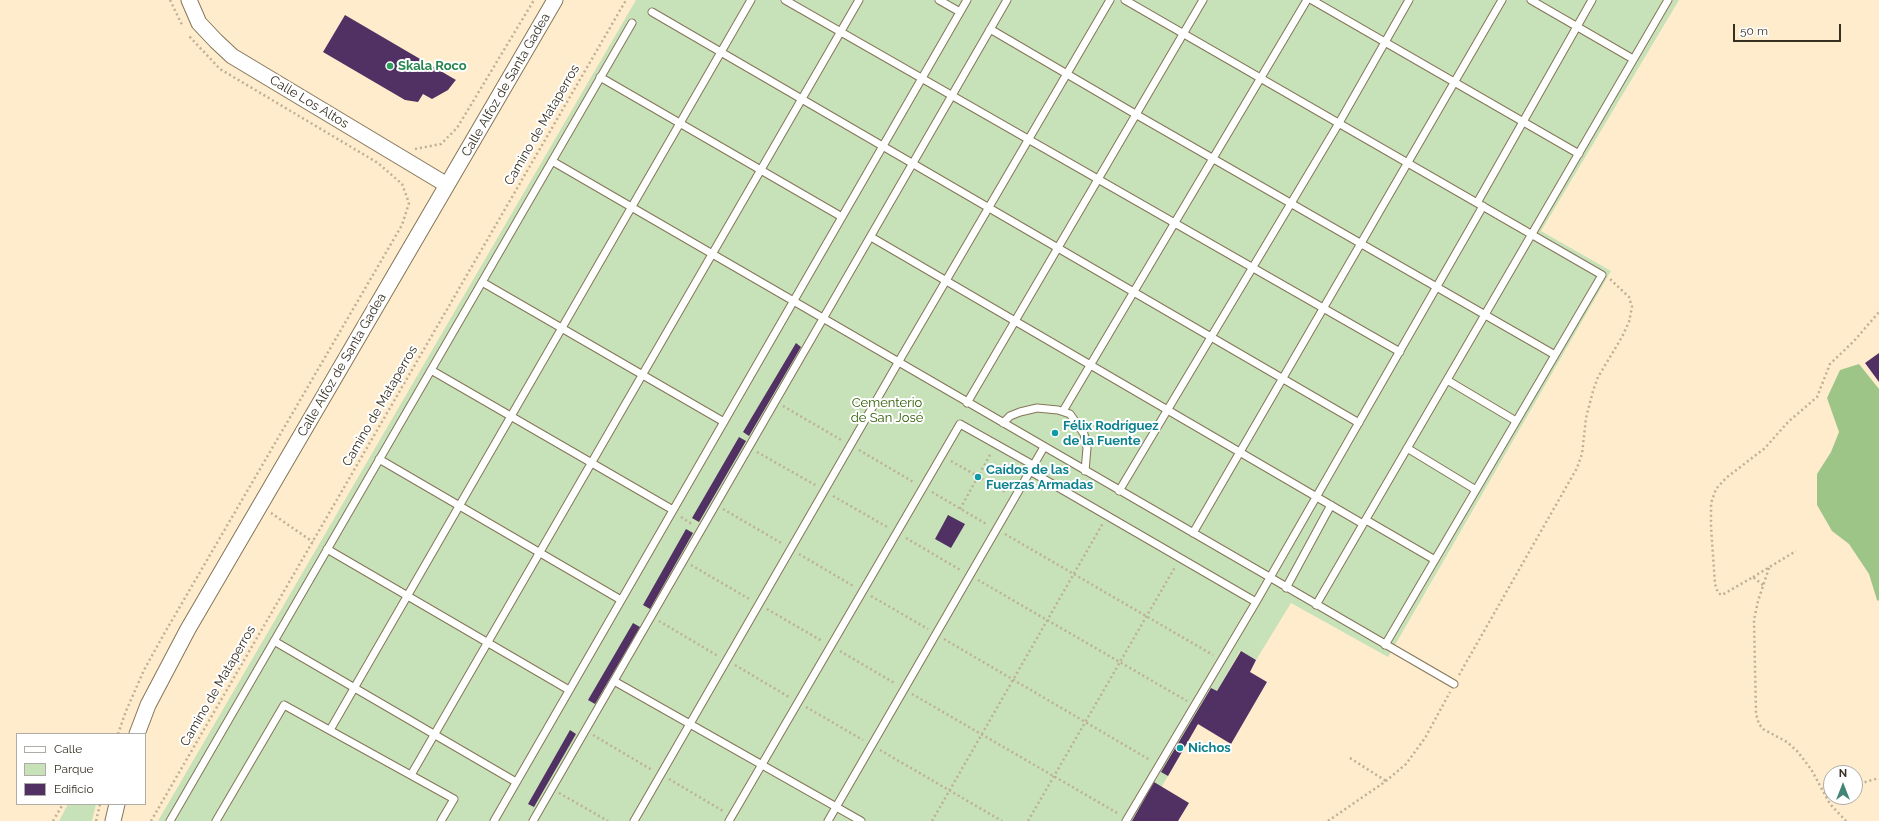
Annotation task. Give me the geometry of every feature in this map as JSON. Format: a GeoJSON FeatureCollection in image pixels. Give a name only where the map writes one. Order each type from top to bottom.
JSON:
{"type":"FeatureCollection","features":[{"type":"Feature","properties":{"kind":"street","name":"Calle Los Altos"},"geometry":{"type":"LineString","coordinates":[[189,0],[199,22],[232,56],[447,185]]}},
{"type":"Feature","properties":{"kind":"street","name":"Calle Alfoz de Santa Gadea"},"geometry":{"type":"LineString","coordinates":[[138,733],[148,705],[168,666],[260,505],[555,0]]}},
{"type":"Feature","properties":{"kind":"street"},"geometry":{"type":"LineString","coordinates":[[113,821],[117,805]]}},
{"type":"Feature","properties":{"kind":"lane"},"geometry":{"type":"LineString","coordinates":[[330,730],[751,0]]}},
{"type":"Feature","properties":{"kind":"lane"},"geometry":{"type":"LineString","coordinates":[[785,0],[842,31],[1098,180],[1400,352]]}},
{"type":"Feature","properties":{"kind":"lane"},"geometry":{"type":"LineString","coordinates":[[411,775],[859,0]]}},
{"type":"Feature","properties":{"kind":"lane"},"geometry":{"type":"LineString","coordinates":[[939,0],[960,12]]}},
{"type":"Feature","properties":{"kind":"lane"},"geometry":{"type":"LineString","coordinates":[[494,821],[967,0]]}},
{"type":"Feature","properties":{"kind":"lane"},"geometry":{"type":"LineString","coordinates":[[534,821],[1007,0]]}},
{"type":"Feature","properties":{"kind":"lane"},"geometry":{"type":"LineString","coordinates":[[634,821],[899,361],[1110,0]]}},
{"type":"Feature","properties":{"kind":"lane"},"geometry":{"type":"LineString","coordinates":[[1124,0],[1260,79],[1339,122],[1602,275],[1385,645]]}},
{"type":"Feature","properties":{"kind":"lane"},"geometry":{"type":"LineString","coordinates":[[967,402],[1137,115],[1203,0]]}},
{"type":"Feature","properties":{"kind":"lane"},"geometry":{"type":"LineString","coordinates":[[1063,411],[1307,0]]}},
{"type":"Feature","properties":{"kind":"lane"},"geometry":{"type":"LineString","coordinates":[[1312,0],[1578,154]]}},
{"type":"Feature","properties":{"kind":"lane"},"geometry":{"type":"LineString","coordinates":[[1119,491],[1339,122],[1409,0]]}},
{"type":"Feature","properties":{"kind":"lane"},"geometry":{"type":"LineString","coordinates":[[1192,533],[1502,0]]}},
{"type":"Feature","properties":{"kind":"lane"},"geometry":{"type":"LineString","coordinates":[[1531,0],[1633,59]]}},
{"type":"Feature","properties":{"kind":"lane"},"geometry":{"type":"LineString","coordinates":[[1126,821],[1256,602],[1268,578],[1437,288],[1523,122],[1592,0]]}},
{"type":"Feature","properties":{"kind":"lane"},"geometry":{"type":"LineString","coordinates":[[1316,605],[1668,0]]}},
{"type":"Feature","properties":{"kind":"lane"},"geometry":{"type":"LineString","coordinates":[[652,12],[1359,422]]}},
{"type":"Feature","properties":{"kind":"lane"},"geometry":{"type":"LineString","coordinates":[[170,821],[632,23]]}},
{"type":"Feature","properties":{"kind":"lane"},"geometry":{"type":"LineString","coordinates":[[990,29],[1555,355]]}},
{"type":"Feature","properties":{"kind":"lane"},"geometry":{"type":"LineString","coordinates":[[600,78],[842,217]]}},
{"type":"Feature","properties":{"kind":"lane"},"geometry":{"type":"LineString","coordinates":[[552,161],[794,302],[899,361],[1003,424],[1268,578],[1454,684]]}},
{"type":"Feature","properties":{"kind":"lane"},"geometry":{"type":"LineString","coordinates":[[871,237],[1331,505],[1435,560]]}},
{"type":"Feature","properties":{"kind":"lane"},"geometry":{"type":"LineString","coordinates":[[482,282],[724,422]]}},
{"type":"Feature","properties":{"kind":"lane"},"geometry":{"type":"LineString","coordinates":[[431,370],[673,511]]}},
{"type":"Feature","properties":{"kind":"lane"},"geometry":{"type":"LineString","coordinates":[[1447,380],[1516,421]]}},
{"type":"Feature","properties":{"kind":"lane"},"geometry":{"type":"LineString","coordinates":[[1003,424],[1010,416],[1030,409],[1043,408],[1063,411],[1075,420],[1084,434],[1086,448],[1085,471]]}},
{"type":"Feature","properties":{"kind":"lane"},"geometry":{"type":"LineString","coordinates":[[729,821],[960,424],[996,444],[1107,516],[1256,602]]}},
{"type":"Feature","properties":{"kind":"lane"},"geometry":{"type":"LineString","coordinates":[[828,821],[1044,447]]}},
{"type":"Feature","properties":{"kind":"lane"},"geometry":{"type":"LineString","coordinates":[[1407,448],[1476,490]]}},
{"type":"Feature","properties":{"kind":"lane"},"geometry":{"type":"LineString","coordinates":[[379,459],[621,600]]}},
{"type":"Feature","properties":{"kind":"lane"},"geometry":{"type":"LineString","coordinates":[[1286,588],[1331,505]]}},
{"type":"Feature","properties":{"kind":"lane"},"geometry":{"type":"LineString","coordinates":[[327,549],[569,690]]}},
{"type":"Feature","properties":{"kind":"lane"},"geometry":{"type":"LineString","coordinates":[[274,641],[516,782]]}},
{"type":"Feature","properties":{"kind":"lane"},"geometry":{"type":"LineString","coordinates":[[614,681],[861,821]]}},
{"type":"Feature","properties":{"kind":"lane"},"geometry":{"type":"LineString","coordinates":[[216,821],[284,705],[454,799],[441,821]]}},
{"type":"Feature","properties":{"kind":"path"},"geometry":{"type":"LineString","coordinates":[[409,144],[416,148],[423,149],[441,144],[458,128],[534,0]]}},
{"type":"Feature","properties":{"kind":"path","name":"Camino de Mataperros"},"geometry":{"type":"LineString","coordinates":[[152,821],[626,0]]}},
{"type":"Feature","properties":{"kind":"path"},"geometry":{"type":"LineString","coordinates":[[118,733],[126,711],[144,670],[189,588],[230,522],[402,225],[408,204],[402,184],[397,179],[416,148]]}},
{"type":"Feature","properties":{"kind":"path"},"geometry":{"type":"LineString","coordinates":[[1328,821],[1386,781],[1406,764],[1425,738],[1454,684],[1577,468],[1593,391],[1598,377],[1622,338],[1629,322],[1632,307],[1629,297],[1620,286],[1602,275]]}},
{"type":"Feature","properties":{"kind":"path"},"geometry":{"type":"LineString","coordinates":[[1796,551],[1722,595],[1718,593],[1715,584],[1711,527],[1711,504],[1716,489],[1726,478],[1765,448],[1788,422],[1816,396],[1830,364],[1854,341],[1879,312]]}},
{"type":"Feature","properties":{"kind":"path"},"geometry":{"type":"LineString","coordinates":[[960,508],[996,444]]}},
{"type":"Feature","properties":{"kind":"path"},"geometry":{"type":"LineString","coordinates":[[941,456],[1015,497]]}},
{"type":"Feature","properties":{"kind":"path"},"geometry":{"type":"LineString","coordinates":[[260,505],[313,542]]}},
{"type":"Feature","properties":{"kind":"path"},"geometry":{"type":"LineString","coordinates":[[673,511],[702,529]]}},
{"type":"Feature","properties":{"kind":"path"},"geometry":{"type":"LineString","coordinates":[[932,821],[1107,516]]}},
{"type":"Feature","properties":{"kind":"path"},"geometry":{"type":"LineString","coordinates":[[1028,821],[1180,558]]}},
{"type":"Feature","properties":{"kind":"path"},"geometry":{"type":"LineString","coordinates":[[1769,568],[1754,620],[1756,714],[1759,724],[1764,729],[1787,742],[1797,751],[1811,769],[1823,791]]}},
{"type":"Feature","properties":{"kind":"path"},"geometry":{"type":"LineString","coordinates":[[1753,577],[1764,585]]}},
{"type":"Feature","properties":{"kind":"path"},"geometry":{"type":"LineString","coordinates":[[651,617],[1002,821]]}},
{"type":"Feature","properties":{"kind":"path"},"geometry":{"type":"LineString","coordinates":[[1350,758],[1386,781]]}},
{"type":"Feature","properties":{"kind":"path"},"geometry":{"type":"LineString","coordinates":[[1863,783],[1879,778]]}},
{"type":"Feature","properties":{"kind":"path"},"geometry":{"type":"LineString","coordinates":[[552,789],[608,821]]}},
{"type":"Feature","properties":{"kind":"path"},"geometry":{"type":"LineString","coordinates":[[53,821],[62,805]]}},
{"type":"Feature","properties":{"kind":"path"},"geometry":{"type":"LineString","coordinates":[[96,821],[100,805]]}},
{"type":"Feature","properties":{"kind":"path"},"geometry":{"type":"LineString","coordinates":[[1832,805],[1846,821]]}},
{"type":"Feature","properties":{"kind":"green space","name":"Cementerio de San José"},"geometry":{"type":"Polygon","coordinates":[[[636,0],[1679,0],[1541,231],[1611,271],[1388,657],[1291,603],[1256,660],[1240,651],[1142,821],[158,821],[636,0]]]}},
{"type":"Feature","properties":{"kind":"green space"},"geometry":{"type":"Polygon","coordinates":[[[1859,364],[1879,389],[1879,601],[1877,600],[1869,574],[1849,544],[1832,531],[1817,505],[1817,474],[1831,452],[1839,432],[1827,398],[1840,370],[1859,364]]]}},
{"type":"Feature","properties":{"kind":"green space"},"geometry":{"type":"Polygon","coordinates":[[[67,805],[96,805],[92,821],[59,821],[67,805]]]}},
{"type":"Feature","properties":{"kind":"building","name":"Skala Roco"},"geometry":{"type":"Polygon","coordinates":[[[345,15],[456,80],[448,90],[432,99],[423,94],[418,102],[405,100],[323,52],[345,15]]]}},
{"type":"Feature","properties":{"kind":"building"},"geometry":{"type":"Polygon","coordinates":[[[796,343],[801,347],[749,436],[743,432],[796,343]]]}},
{"type":"Feature","properties":{"kind":"building"},"geometry":{"type":"Polygon","coordinates":[[[1879,353],[1879,382],[1865,363],[1879,353]]]}},
{"type":"Feature","properties":{"kind":"building"},"geometry":{"type":"Polygon","coordinates":[[[739,437],[746,441],[699,522],[692,518],[739,437]]]}},
{"type":"Feature","properties":{"kind":"building"},"geometry":{"type":"Polygon","coordinates":[[[948,515],[965,524],[951,548],[935,539],[948,515]]]}},
{"type":"Feature","properties":{"kind":"building"},"geometry":{"type":"Polygon","coordinates":[[[686,529],[693,533],[650,609],[643,605],[686,529]]]}},
{"type":"Feature","properties":{"kind":"building"},"geometry":{"type":"Polygon","coordinates":[[[633,623],[640,627],[595,704],[588,700],[633,623]]]}},
{"type":"Feature","properties":{"kind":"building"},"geometry":{"type":"Polygon","coordinates":[[[1241,651],[1256,660],[1250,672],[1267,682],[1231,744],[1198,724],[1168,776],[1161,772],[1211,688],[1217,691],[1241,651]]]}},
{"type":"Feature","properties":{"kind":"building"},"geometry":{"type":"Polygon","coordinates":[[[570,730],[576,734],[534,807],[528,804],[570,730]]]}},
{"type":"Feature","properties":{"kind":"building"},"geometry":{"type":"Polygon","coordinates":[[[1154,782],[1189,803],[1178,821],[1132,821],[1154,782]]]}},
{"type":"Feature","properties":{"kind":"place","name":"Skala Roco"},"geometry":{"type":"Point","coordinates":[390,66]}},
{"type":"Feature","properties":{"kind":"place","name":"Félix Rodríguez de la Fuente"},"geometry":{"type":"Point","coordinates":[1055,433]}},
{"type":"Feature","properties":{"kind":"place","name":"Caídos de las Fuerzas Armadas"},"geometry":{"type":"Point","coordinates":[978,477]}},
{"type":"Feature","properties":{"kind":"place","name":"Nichos"},"geometry":{"type":"Point","coordinates":[1180,748]}}]}
